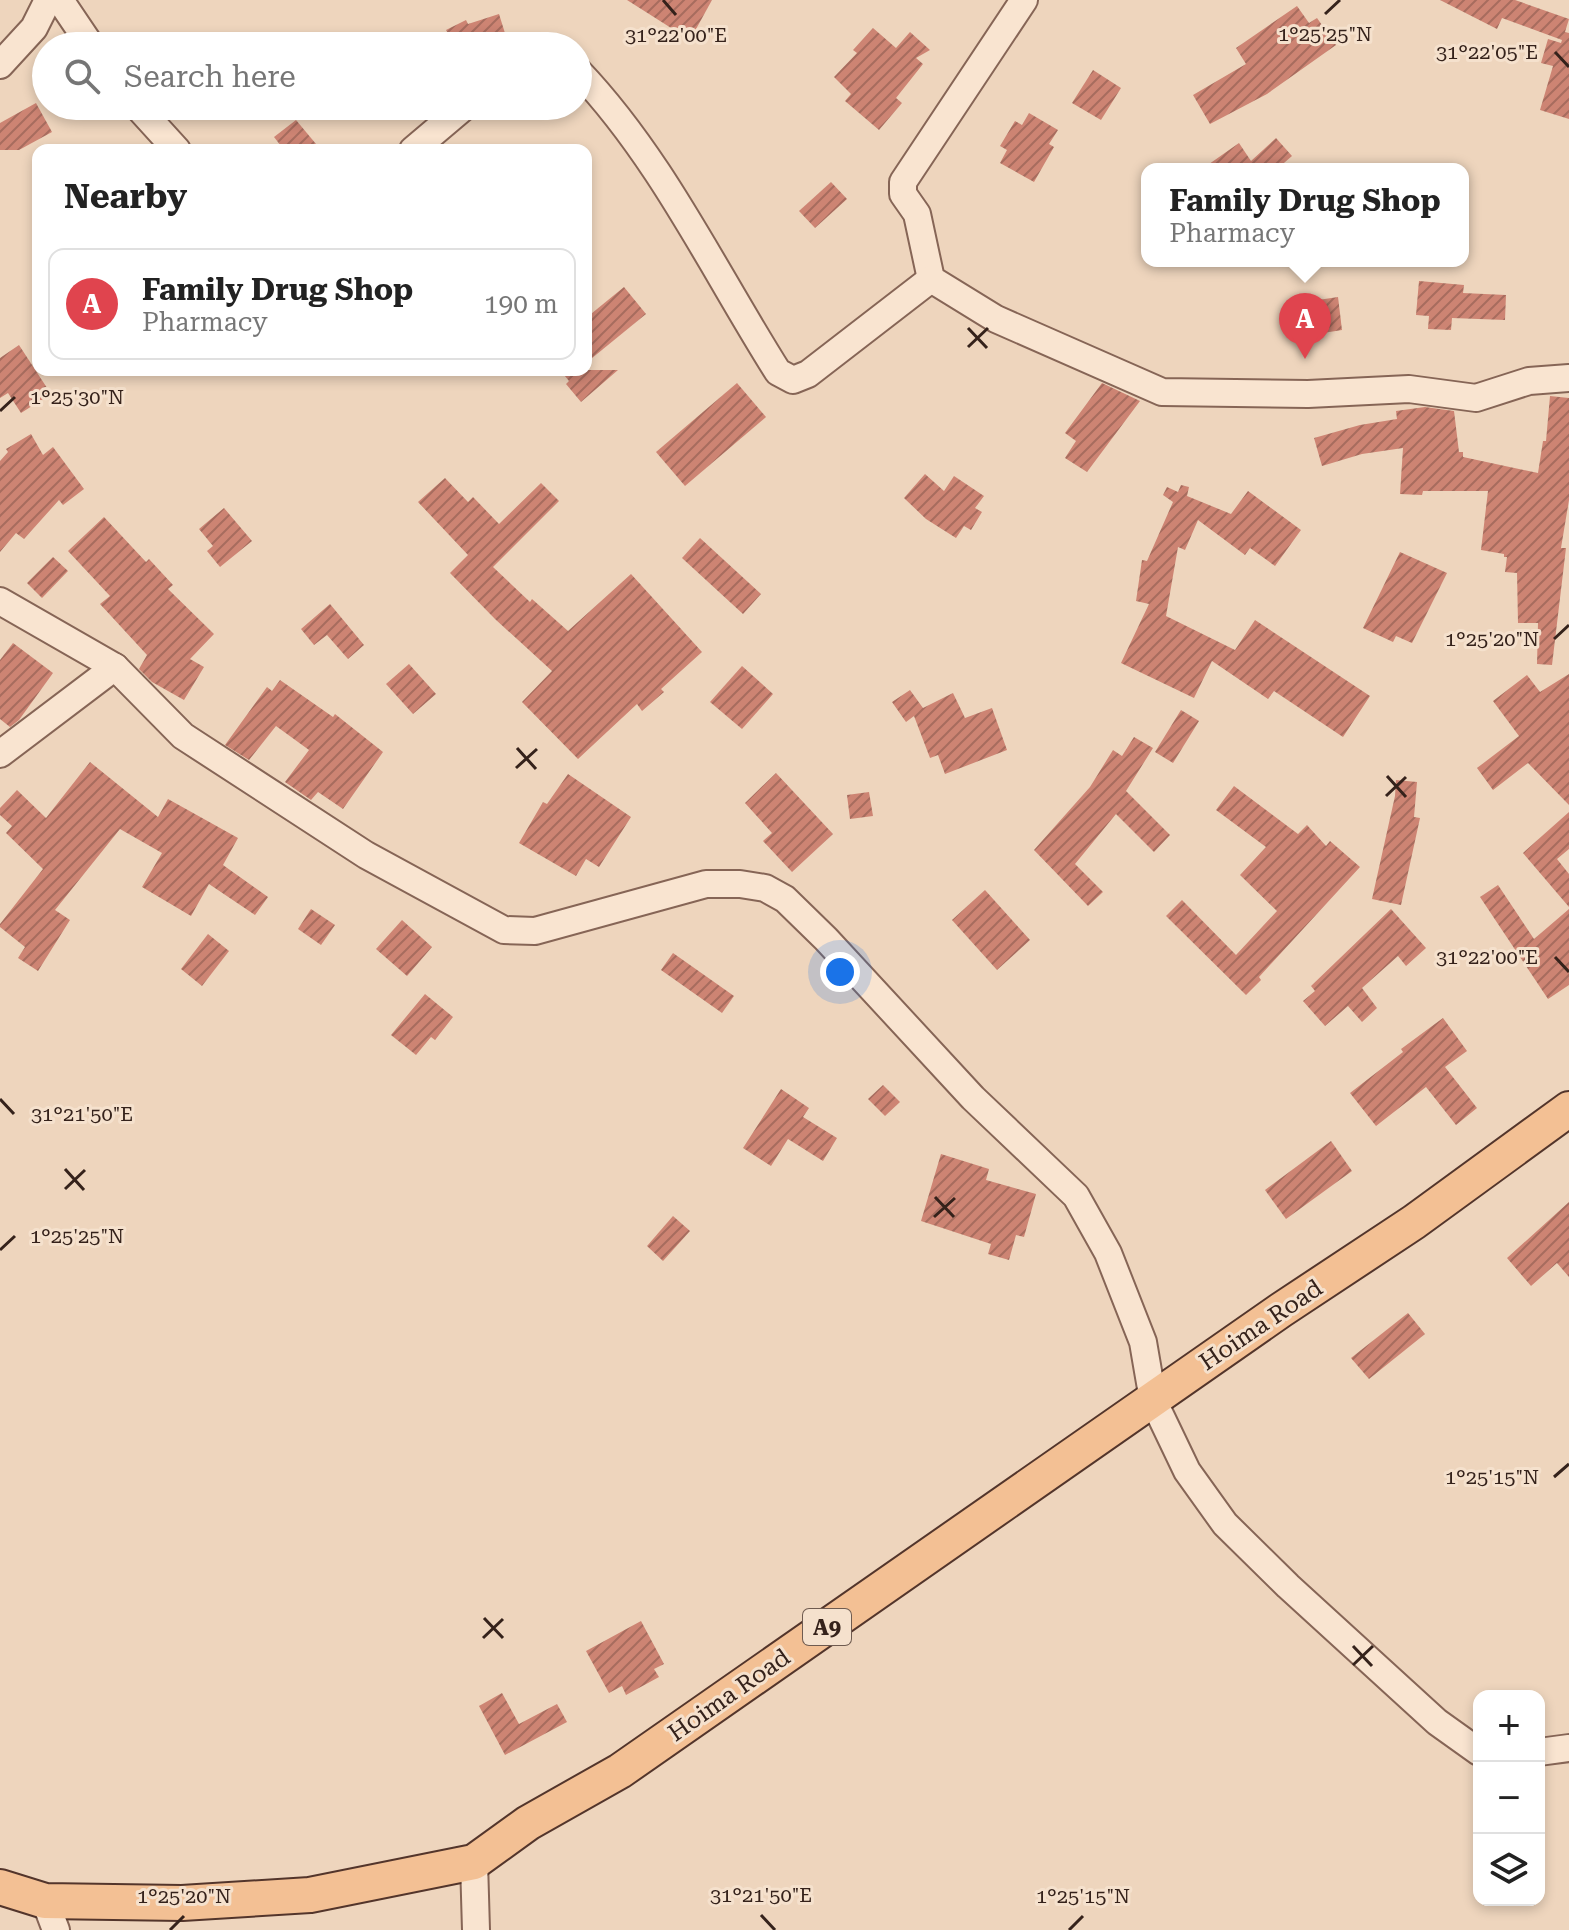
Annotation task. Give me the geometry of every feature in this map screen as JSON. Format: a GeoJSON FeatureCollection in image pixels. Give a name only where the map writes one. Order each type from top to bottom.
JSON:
{"type":"FeatureCollection","features":[{"type":"Feature","properties":{"kind":"main road","name":"Hoima Road"},"geometry":{"type":"LineString","coordinates":[[0,1887],[51,1916],[310,1895],[474,1862],[528,1823],[620,1771],[1414,1222],[1569,1109]]}},
{"type":"Feature","properties":{"kind":"street"},"geometry":{"type":"LineString","coordinates":[[0,65],[34,28],[48,0]]}},
{"type":"Feature","properties":{"kind":"street"},"geometry":{"type":"LineString","coordinates":[[60,0],[82,32]]}},
{"type":"Feature","properties":{"kind":"street"},"geometry":{"type":"LineString","coordinates":[[1024,0],[903,182],[903,194],[917,214],[931,279],[996,319],[1162,392],[1308,394],[1409,389],[1476,398],[1529,381],[1569,378]]}},
{"type":"Feature","properties":{"kind":"street"},"geometry":{"type":"LineString","coordinates":[[592,86],[648,160],[778,372],[793,380],[808,374],[931,279]]}},
{"type":"Feature","properties":{"kind":"street"},"geometry":{"type":"LineString","coordinates":[[150,120],[172,144]]}},
{"type":"Feature","properties":{"kind":"street"},"geometry":{"type":"LineString","coordinates":[[420,144],[448,120]]}},
{"type":"Feature","properties":{"kind":"street"},"geometry":{"type":"LineString","coordinates":[[0,601],[115,667],[183,736],[366,855],[504,930],[535,931],[706,884],[765,888],[785,899],[973,1098],[1076,1196],[1108,1253],[1143,1342],[1153,1400],[1187,1471],[1225,1524],[1437,1722],[1473,1748]]}},
{"type":"Feature","properties":{"kind":"street"},"geometry":{"type":"LineString","coordinates":[[0,754],[115,667]]}},
{"type":"Feature","properties":{"kind":"street"},"geometry":{"type":"LineString","coordinates":[[1545,1751],[1569,1748]]}},
{"type":"Feature","properties":{"kind":"street"},"geometry":{"type":"LineString","coordinates":[[474,1862],[476,1930]]}},
{"type":"Feature","properties":{"kind":"building"},"geometry":{"type":"Polygon","coordinates":[[[627,0],[712,0],[690,40],[627,0]]]}},
{"type":"Feature","properties":{"kind":"building"},"geometry":{"type":"Polygon","coordinates":[[[1440,0],[1515,0],[1569,19],[1565,32],[1569,33],[1569,119],[1540,110],[1553,66],[1541,63],[1548,39],[1561,43],[1562,40],[1502,18],[1497,29],[1440,0]]]}},
{"type":"Feature","properties":{"kind":"building"},"geometry":{"type":"Polygon","coordinates":[[[1297,6],[1309,23],[1317,18],[1336,45],[1267,94],[1210,124],[1193,95],[1246,64],[1236,48],[1297,6]]]}},
{"type":"Feature","properties":{"kind":"building"},"geometry":{"type":"Polygon","coordinates":[[[499,14],[505,32],[446,30],[466,20],[468,24],[499,14]]]}},
{"type":"Feature","properties":{"kind":"building"},"geometry":{"type":"Polygon","coordinates":[[[873,28],[896,48],[910,32],[930,50],[916,58],[923,64],[896,98],[902,103],[879,130],[845,101],[851,94],[834,77],[857,53],[853,50],[873,28]]]}},
{"type":"Feature","properties":{"kind":"building"},"geometry":{"type":"Polygon","coordinates":[[[1093,70],[1121,88],[1101,120],[1072,103],[1093,70]]]}},
{"type":"Feature","properties":{"kind":"building"},"geometry":{"type":"Polygon","coordinates":[[[32,105],[32,120],[45,120],[52,132],[19,150],[0,150],[0,123],[32,105]]]}},
{"type":"Feature","properties":{"kind":"building"},"geometry":{"type":"Polygon","coordinates":[[[1029,113],[1058,130],[1049,144],[1054,147],[1034,182],[1000,163],[1007,150],[1000,146],[1015,121],[1022,125],[1029,113]]]}},
{"type":"Feature","properties":{"kind":"building"},"geometry":{"type":"Polygon","coordinates":[[[296,120],[316,144],[279,144],[274,137],[296,120]]]}},
{"type":"Feature","properties":{"kind":"building"},"geometry":{"type":"Polygon","coordinates":[[[1276,138],[1292,156],[1284,163],[1211,163],[1239,143],[1251,161],[1276,138]]]}},
{"type":"Feature","properties":{"kind":"building"},"geometry":{"type":"Polygon","coordinates":[[[831,182],[847,199],[815,228],[799,211],[831,182]]]}},
{"type":"Feature","properties":{"kind":"building"},"geometry":{"type":"Polygon","coordinates":[[[1419,281],[1464,285],[1463,293],[1506,295],[1505,320],[1452,318],[1451,330],[1428,329],[1429,316],[1416,315],[1419,281]]]}},
{"type":"Feature","properties":{"kind":"building"},"geometry":{"type":"Polygon","coordinates":[[[624,287],[646,314],[592,358],[592,313],[624,287]]]}},
{"type":"Feature","properties":{"kind":"building"},"geometry":{"type":"Polygon","coordinates":[[[1338,297],[1342,330],[1304,336],[1298,303],[1338,297]]]}},
{"type":"Feature","properties":{"kind":"building"},"geometry":{"type":"Polygon","coordinates":[[[19,345],[32,365],[32,376],[39,376],[51,394],[21,413],[8,393],[0,398],[0,358],[19,345]]]}},
{"type":"Feature","properties":{"kind":"building"},"geometry":{"type":"Polygon","coordinates":[[[592,370],[618,370],[581,402],[566,384],[569,381],[565,376],[592,376],[592,370]]]}},
{"type":"Feature","properties":{"kind":"building"},"geometry":{"type":"Polygon","coordinates":[[[737,383],[766,417],[685,486],[656,452],[737,383]]]}},
{"type":"Feature","properties":{"kind":"building"},"geometry":{"type":"Polygon","coordinates":[[[1102,383],[1140,401],[1087,472],[1065,458],[1076,441],[1065,433],[1102,383]]]}},
{"type":"Feature","properties":{"kind":"building"},"geometry":{"type":"Polygon","coordinates":[[[1550,396],[1569,398],[1569,500],[1561,548],[1566,548],[1552,665],[1537,664],[1538,623],[1518,623],[1517,573],[1505,572],[1507,557],[1504,554],[1481,550],[1488,491],[1400,494],[1403,448],[1362,454],[1322,466],[1314,438],[1360,425],[1397,419],[1396,411],[1425,407],[1454,411],[1459,452],[1463,452],[1463,457],[1538,473],[1543,441],[1546,441],[1550,396]]]}},
{"type":"Feature","properties":{"kind":"building"},"geometry":{"type":"Polygon","coordinates":[[[31,434],[43,455],[53,447],[84,489],[63,505],[59,500],[24,539],[16,533],[0,552],[0,461],[8,452],[6,449],[31,434]]]}},
{"type":"Feature","properties":{"kind":"building"},"geometry":{"type":"Polygon","coordinates":[[[925,474],[944,491],[954,476],[984,496],[975,508],[982,512],[971,530],[964,526],[956,538],[926,519],[904,498],[925,474]]]}},
{"type":"Feature","properties":{"kind":"building"},"geometry":{"type":"Polygon","coordinates":[[[445,478],[468,502],[473,497],[499,524],[541,483],[559,501],[493,567],[530,602],[532,599],[568,631],[631,574],[702,652],[642,711],[637,704],[578,759],[522,702],[552,671],[450,573],[468,555],[418,502],[445,478]]]}},
{"type":"Feature","properties":{"kind":"building"},"geometry":{"type":"Polygon","coordinates":[[[1181,485],[1189,487],[1187,496],[1231,514],[1248,491],[1301,530],[1275,566],[1250,548],[1245,555],[1198,520],[1185,550],[1178,547],[1166,616],[1235,650],[1255,620],[1370,696],[1343,737],[1274,691],[1268,699],[1212,661],[1194,698],[1121,663],[1149,604],[1136,601],[1142,560],[1147,561],[1173,502],[1163,495],[1167,487],[1178,492],[1181,485]]]}},
{"type":"Feature","properties":{"kind":"building"},"geometry":{"type":"Polygon","coordinates":[[[224,508],[252,541],[220,567],[207,551],[213,546],[199,529],[224,508]]]}},
{"type":"Feature","properties":{"kind":"building"},"geometry":{"type":"Polygon","coordinates":[[[104,517],[146,562],[149,559],[173,585],[168,589],[214,634],[190,659],[204,667],[184,700],[152,682],[139,669],[147,655],[100,604],[110,596],[68,551],[104,517]]]}},
{"type":"Feature","properties":{"kind":"building"},"geometry":{"type":"Polygon","coordinates":[[[700,538],[761,594],[743,614],[682,558],[700,538]]]}},
{"type":"Feature","properties":{"kind":"building"},"geometry":{"type":"Polygon","coordinates":[[[1400,552],[1447,573],[1412,643],[1396,636],[1393,642],[1363,628],[1400,552]]]}},
{"type":"Feature","properties":{"kind":"building"},"geometry":{"type":"Polygon","coordinates":[[[53,557],[68,571],[42,598],[27,583],[53,557]]]}},
{"type":"Feature","properties":{"kind":"building"},"geometry":{"type":"Polygon","coordinates":[[[330,604],[364,645],[348,659],[327,635],[314,645],[301,629],[330,604]]]}},
{"type":"Feature","properties":{"kind":"building"},"geometry":{"type":"Polygon","coordinates":[[[13,643],[53,673],[19,720],[10,727],[0,719],[0,660],[13,643]]]}},
{"type":"Feature","properties":{"kind":"building"},"geometry":{"type":"Polygon","coordinates":[[[409,664],[436,694],[413,714],[386,684],[409,664]]]}},
{"type":"Feature","properties":{"kind":"building"},"geometry":{"type":"Polygon","coordinates":[[[742,666],[773,694],[742,729],[710,702],[742,666]]]}},
{"type":"Feature","properties":{"kind":"building"},"geometry":{"type":"Polygon","coordinates":[[[1569,674],[1569,805],[1528,763],[1493,790],[1477,768],[1519,736],[1493,701],[1527,675],[1540,692],[1569,674]]]}},
{"type":"Feature","properties":{"kind":"building"},"geometry":{"type":"Polygon","coordinates":[[[280,680],[333,717],[335,714],[383,752],[343,809],[318,792],[311,800],[285,782],[309,750],[276,726],[249,760],[225,745],[267,687],[272,691],[280,680]]]}},
{"type":"Feature","properties":{"kind":"building"},"geometry":{"type":"Polygon","coordinates":[[[910,690],[923,708],[953,693],[965,718],[992,708],[1007,750],[945,774],[938,755],[930,758],[914,716],[906,722],[892,702],[910,690]]]}},
{"type":"Feature","properties":{"kind":"building"},"geometry":{"type":"Polygon","coordinates":[[[1181,710],[1199,721],[1173,763],[1155,752],[1181,710]]]}},
{"type":"Feature","properties":{"kind":"building"},"geometry":{"type":"Polygon","coordinates":[[[1134,737],[1153,748],[1126,791],[1170,835],[1154,852],[1116,814],[1075,864],[1103,892],[1088,906],[1034,850],[1090,787],[1113,750],[1122,756],[1134,737]]]}},
{"type":"Feature","properties":{"kind":"building"},"geometry":{"type":"Polygon","coordinates":[[[90,762],[158,817],[168,799],[238,838],[223,865],[268,897],[255,915],[209,884],[191,916],[142,887],[162,853],[120,829],[55,910],[70,920],[38,971],[18,958],[25,947],[0,924],[43,869],[6,833],[12,826],[0,815],[0,808],[17,790],[46,818],[90,762]]]}},
{"type":"Feature","properties":{"kind":"building"},"geometry":{"type":"Polygon","coordinates":[[[776,773],[833,834],[792,872],[763,841],[772,833],[745,803],[776,773]]]}},
{"type":"Feature","properties":{"kind":"building"},"geometry":{"type":"Polygon","coordinates":[[[568,774],[631,817],[599,867],[586,859],[576,876],[519,843],[543,802],[547,804],[568,774]]]}},
{"type":"Feature","properties":{"kind":"building"},"geometry":{"type":"Polygon","coordinates":[[[1396,780],[1417,782],[1414,817],[1420,818],[1401,905],[1372,899],[1396,780]]]}},
{"type":"Feature","properties":{"kind":"building"},"geometry":{"type":"Polygon","coordinates":[[[1234,786],[1298,834],[1307,825],[1326,846],[1330,841],[1360,867],[1246,995],[1166,916],[1182,900],[1236,955],[1277,911],[1240,875],[1266,847],[1216,810],[1234,786]]]}},
{"type":"Feature","properties":{"kind":"building"},"geometry":{"type":"Polygon","coordinates":[[[869,792],[873,816],[850,819],[847,795],[869,792]]]}},
{"type":"Feature","properties":{"kind":"building"},"geometry":{"type":"Polygon","coordinates":[[[1569,812],[1569,849],[1557,859],[1569,874],[1569,907],[1523,853],[1569,812]]]}},
{"type":"Feature","properties":{"kind":"building"},"geometry":{"type":"Polygon","coordinates":[[[1498,885],[1534,939],[1569,909],[1569,985],[1548,999],[1480,897],[1498,885]]]}},
{"type":"Feature","properties":{"kind":"building"},"geometry":{"type":"Polygon","coordinates":[[[985,890],[1030,940],[997,970],[952,920],[985,890]]]}},
{"type":"Feature","properties":{"kind":"building"},"geometry":{"type":"Polygon","coordinates":[[[311,909],[335,925],[321,945],[298,929],[311,909]]]}},
{"type":"Feature","properties":{"kind":"building"},"geometry":{"type":"Polygon","coordinates":[[[1391,909],[1426,948],[1406,966],[1398,956],[1362,988],[1377,1008],[1362,1022],[1348,1006],[1325,1026],[1303,1001],[1315,991],[1311,986],[1391,909]]]}},
{"type":"Feature","properties":{"kind":"building"},"geometry":{"type":"Polygon","coordinates":[[[402,920],[432,947],[407,976],[376,949],[402,920]]]}},
{"type":"Feature","properties":{"kind":"building"},"geometry":{"type":"Polygon","coordinates":[[[208,934],[229,951],[202,986],[181,969],[208,934]]]}},
{"type":"Feature","properties":{"kind":"building"},"geometry":{"type":"Polygon","coordinates":[[[673,953],[734,996],[722,1013],[661,970],[673,953]]]}},
{"type":"Feature","properties":{"kind":"building"},"geometry":{"type":"Polygon","coordinates":[[[425,994],[453,1017],[435,1040],[431,1037],[416,1055],[391,1035],[425,994]]]}},
{"type":"Feature","properties":{"kind":"building"},"geometry":{"type":"Polygon","coordinates":[[[1443,1018],[1467,1051],[1445,1067],[1477,1108],[1456,1125],[1426,1087],[1376,1126],[1350,1093],[1443,1018]]]}},
{"type":"Feature","properties":{"kind":"building"},"geometry":{"type":"Polygon","coordinates":[[[883,1085],[900,1102],[885,1116],[868,1099],[883,1085]]]}},
{"type":"Feature","properties":{"kind":"building"},"geometry":{"type":"Polygon","coordinates":[[[781,1089],[809,1108],[803,1117],[837,1138],[823,1161],[788,1139],[771,1166],[743,1148],[781,1089]]]}},
{"type":"Feature","properties":{"kind":"building"},"geometry":{"type":"Polygon","coordinates":[[[1331,1141],[1352,1171],[1286,1219],[1265,1190],[1331,1141]]]}},
{"type":"Feature","properties":{"kind":"building"},"geometry":{"type":"Polygon","coordinates":[[[941,1154],[989,1169],[986,1180],[1036,1194],[1024,1237],[1016,1235],[1009,1260],[988,1254],[991,1244],[921,1221],[941,1154]]]}},
{"type":"Feature","properties":{"kind":"building"},"geometry":{"type":"Polygon","coordinates":[[[1569,1202],[1569,1277],[1557,1263],[1531,1286],[1507,1258],[1569,1202]]]}},
{"type":"Feature","properties":{"kind":"building"},"geometry":{"type":"Polygon","coordinates":[[[673,1216],[690,1231],[663,1261],[647,1246],[673,1216]]]}},
{"type":"Feature","properties":{"kind":"building"},"geometry":{"type":"Polygon","coordinates":[[[1408,1313],[1425,1334],[1369,1379],[1351,1358],[1408,1313]]]}},
{"type":"Feature","properties":{"kind":"building"},"geometry":{"type":"Polygon","coordinates":[[[641,1621],[664,1664],[654,1669],[659,1677],[626,1695],[622,1686],[609,1693],[586,1651],[641,1621]]]}},
{"type":"Feature","properties":{"kind":"building"},"geometry":{"type":"Polygon","coordinates":[[[502,1693],[519,1724],[557,1704],[567,1722],[505,1755],[479,1706],[502,1693]]]}},
{"type":"Feature","properties":{"kind":"place","name":"Family Drug Shop"},"geometry":{"type":"Point","coordinates":[1305,359]}}]}
